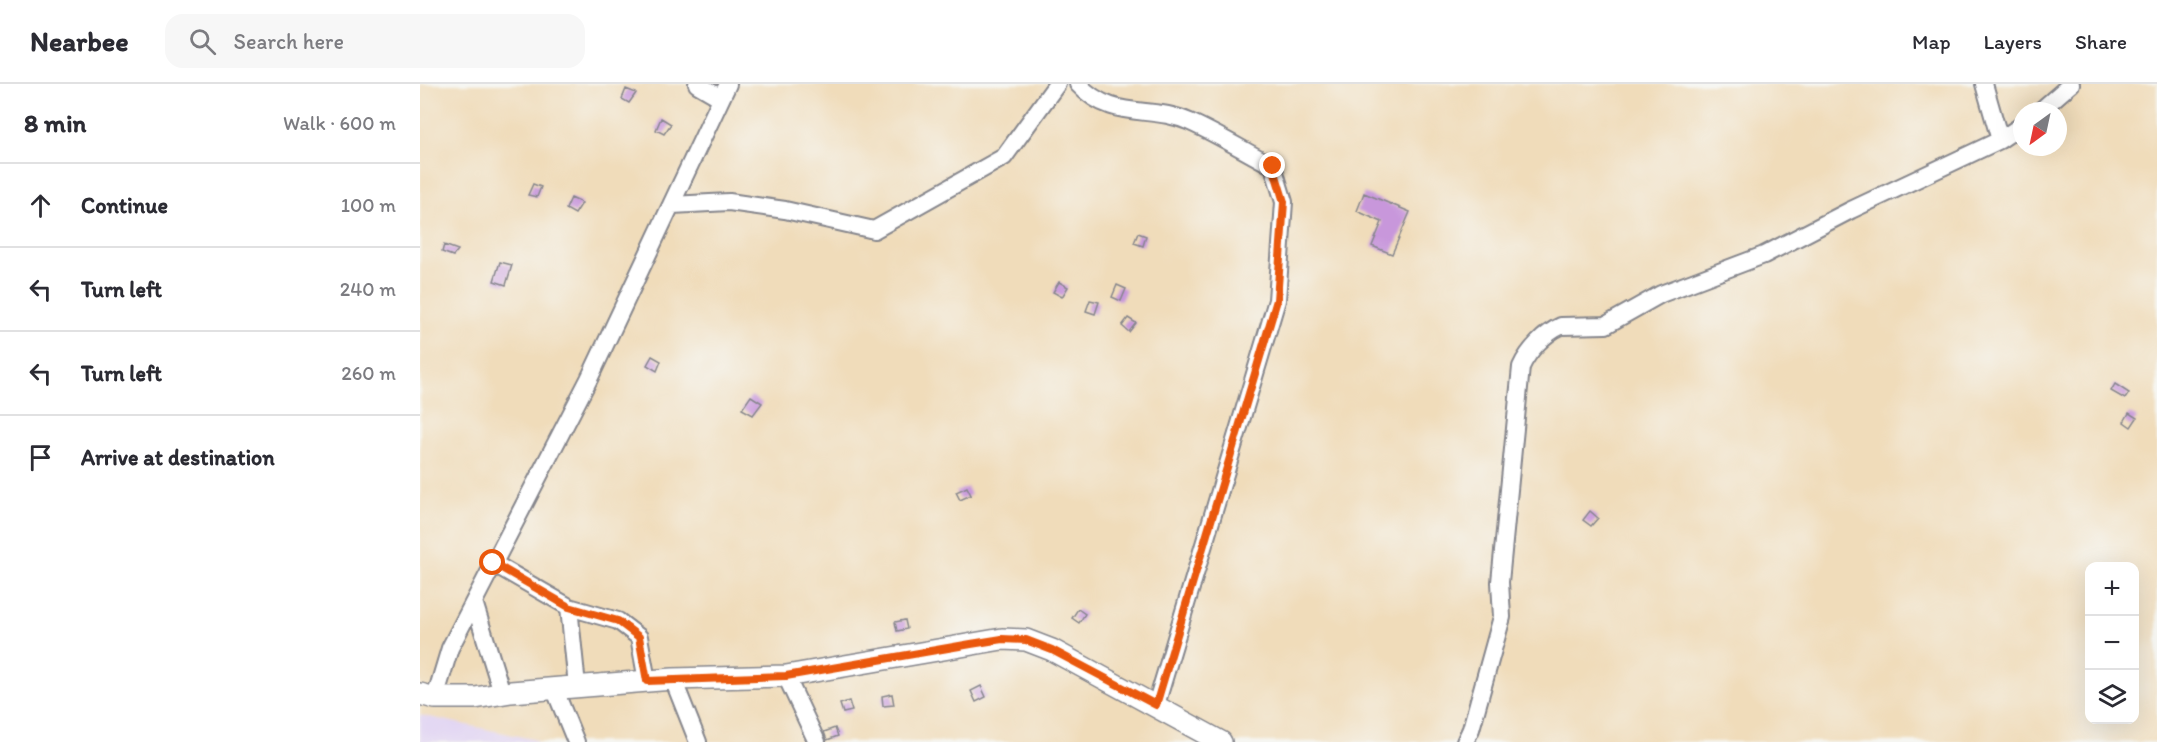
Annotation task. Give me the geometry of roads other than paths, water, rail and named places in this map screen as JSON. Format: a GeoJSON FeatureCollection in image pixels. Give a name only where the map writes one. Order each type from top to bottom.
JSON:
{"type":"FeatureCollection","features":[{"type":"Feature","properties":{"kind":"main road"},"geometry":{"type":"LineString","coordinates":[[427,696],[475,698],[554,688],[673,679],[786,676],[1002,639],[1026,640],[1052,650],[1221,742]]}},
{"type":"Feature","properties":{"kind":"street"},"geometry":{"type":"LineString","coordinates":[[427,696],[589,379],[724,91],[697,84]]}},
{"type":"Feature","properties":{"kind":"street"},"geometry":{"type":"LineString","coordinates":[[672,205],[729,202],[785,210],[874,230],[1004,157],[1057,84]]}},
{"type":"Feature","properties":{"kind":"street"},"geometry":{"type":"LineString","coordinates":[[1078,84],[1104,104],[1126,111],[1175,117],[1190,122],[1273,166],[1284,202],[1277,300],[1156,705]]}},
{"type":"Feature","properties":{"kind":"street"},"geometry":{"type":"LineString","coordinates":[[1984,84],[2000,140]]}},
{"type":"Feature","properties":{"kind":"street"},"geometry":{"type":"LineString","coordinates":[[2050,102],[2071,84]]}},
{"type":"Feature","properties":{"kind":"street"},"geometry":{"type":"LineString","coordinates":[[1465,742],[1471,729],[1502,616],[1500,582],[1521,368],[1526,356],[1561,326],[1606,324],[1661,294],[1764,255],[1851,210],[2000,140],[2013,131]]}},
{"type":"Feature","properties":{"kind":"street"},"geometry":{"type":"LineString","coordinates":[[493,563],[569,607],[618,621],[639,637],[647,681]]}},
{"type":"Feature","properties":{"kind":"street"},"geometry":{"type":"LineString","coordinates":[[474,602],[502,693]]}},
{"type":"Feature","properties":{"kind":"street"},"geometry":{"type":"LineString","coordinates":[[569,607],[577,686]]}},
{"type":"Feature","properties":{"kind":"street"},"geometry":{"type":"LineString","coordinates":[[786,676],[817,742]]}},
{"type":"Feature","properties":{"kind":"street"},"geometry":{"type":"LineString","coordinates":[[673,679],[698,742]]}},
{"type":"Feature","properties":{"kind":"street"},"geometry":{"type":"LineString","coordinates":[[554,688],[576,742]]}}]}
